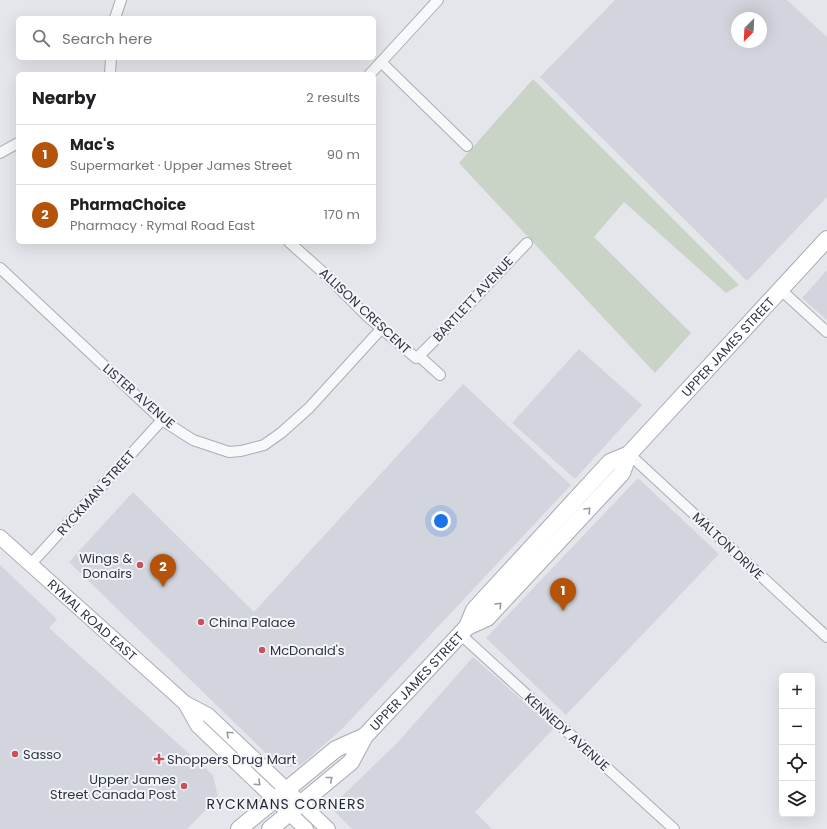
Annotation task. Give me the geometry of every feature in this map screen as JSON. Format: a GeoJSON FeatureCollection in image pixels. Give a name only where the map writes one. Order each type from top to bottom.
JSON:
{"type":"FeatureCollection","features":[{"type":"Feature","properties":{"kind":"main road","name":"UPPER JAMES STREET"},"geometry":{"type":"LineString","coordinates":[[270,829],[351,762],[365,736],[464,630],[474,610],[600,472],[610,462],[629,454],[827,240]]}},
{"type":"Feature","properties":{"kind":"main road","name":"RYMAL ROAD EAST"},"geometry":{"type":"LineString","coordinates":[[0,537],[30,566],[185,703],[208,715],[295,808],[328,829]]}},
{"type":"Feature","properties":{"kind":"main road","name":"UPPER JAMES STREET"},"geometry":{"type":"LineString","coordinates":[[239,829],[336,749],[365,736]]}},
{"type":"Feature","properties":{"kind":"main road","name":"RYMAL ROAD EAST"},"geometry":{"type":"LineString","coordinates":[[295,808],[306,829]]}},
{"type":"Feature","properties":{"kind":"street"},"geometry":{"type":"LineString","coordinates":[[116,16],[121,0]]}},
{"type":"Feature","properties":{"kind":"street"},"geometry":{"type":"LineString","coordinates":[[372,72],[438,0]]}},
{"type":"Feature","properties":{"kind":"street"},"geometry":{"type":"LineString","coordinates":[[110,72],[111,60]]}},
{"type":"Feature","properties":{"kind":"street"},"geometry":{"type":"LineString","coordinates":[[381,62],[467,146]]}},
{"type":"Feature","properties":{"kind":"street"},"geometry":{"type":"LineString","coordinates":[[0,153],[16,144]]}},
{"type":"Feature","properties":{"kind":"street","name":"BARTLETT AVENUE"},"geometry":{"type":"LineString","coordinates":[[419,356],[527,243]]}},
{"type":"Feature","properties":{"kind":"street","name":"ALLISON CRESCENT"},"geometry":{"type":"LineString","coordinates":[[291,244],[381,329],[416,358],[419,356],[440,375]]}},
{"type":"Feature","properties":{"kind":"street","name":"LISTER AVENUE"},"geometry":{"type":"LineString","coordinates":[[0,268],[162,420],[193,440],[229,452],[241,451],[264,445],[280,434],[309,408],[381,329]]}},
{"type":"Feature","properties":{"kind":"street"},"geometry":{"type":"LineString","coordinates":[[781,290],[827,332]]}},
{"type":"Feature","properties":{"kind":"street","name":"RYCKMAN STREET"},"geometry":{"type":"LineString","coordinates":[[30,566],[162,420]]}},
{"type":"Feature","properties":{"kind":"street","name":"MALTON DRIVE"},"geometry":{"type":"LineString","coordinates":[[629,454],[827,637]]}},
{"type":"Feature","properties":{"kind":"street","name":"KENNEDY AVENUE"},"geometry":{"type":"LineString","coordinates":[[464,630],[674,829]]}},
{"type":"Feature","properties":{"kind":"shaded area"},"geometry":{"type":"Polygon","coordinates":[[[615,0],[787,0],[827,37],[827,197],[747,281],[540,77],[615,0]]]}},
{"type":"Feature","properties":{"kind":"shaded area"},"geometry":{"type":"Polygon","coordinates":[[[827,270],[827,320],[802,298],[827,270]]]}},
{"type":"Feature","properties":{"kind":"shaded area"},"geometry":{"type":"Polygon","coordinates":[[[579,349],[642,405],[575,479],[512,423],[579,349]]]}},
{"type":"Feature","properties":{"kind":"shaded area"},"geometry":{"type":"Polygon","coordinates":[[[463,384],[571,485],[342,729],[301,765],[289,767],[275,762],[69,562],[133,492],[254,612],[463,384]]]}},
{"type":"Feature","properties":{"kind":"shaded area"},"geometry":{"type":"Polygon","coordinates":[[[638,478],[719,554],[566,715],[486,638],[638,478]]]}},
{"type":"Feature","properties":{"kind":"shaded area"},"geometry":{"type":"Polygon","coordinates":[[[0,565],[57,619],[49,628],[213,775],[218,797],[187,829],[0,829],[0,565]]]}},
{"type":"Feature","properties":{"kind":"shaded area"},"geometry":{"type":"Polygon","coordinates":[[[473,657],[554,728],[475,812],[492,829],[352,829],[334,811],[333,805],[399,741],[473,657]]]}},
{"type":"Feature","properties":{"kind":"green space"},"geometry":{"type":"Polygon","coordinates":[[[533,79],[739,285],[726,293],[624,202],[594,237],[691,333],[655,373],[459,163],[533,79]]]}},
{"type":"Feature","properties":{"kind":"place","name":"Wings & Donairs"},"geometry":{"type":"Point","coordinates":[140,565]}},
{"type":"Feature","properties":{"kind":"place","name":"PharmaChoice"},"geometry":{"type":"Point","coordinates":[163,587]}},
{"type":"Feature","properties":{"kind":"place","name":"Mac's"},"geometry":{"type":"Point","coordinates":[563,611]}},
{"type":"Feature","properties":{"kind":"place","name":"China Palace"},"geometry":{"type":"Point","coordinates":[201,622]}},
{"type":"Feature","properties":{"kind":"place","name":"McDonald's"},"geometry":{"type":"Point","coordinates":[262,650]}},
{"type":"Feature","properties":{"kind":"place","name":"Sasso"},"geometry":{"type":"Point","coordinates":[15,754]}},
{"type":"Feature","properties":{"kind":"place","name":"Shoppers Drug Mart"},"geometry":{"type":"Point","coordinates":[159,759]}},
{"type":"Feature","properties":{"kind":"place","name":"Upper James Street Canada Post"},"geometry":{"type":"Point","coordinates":[184,786]}},
{"type":"Feature","properties":{"kind":"district","name":"RYCKMANS CORNERS"},"geometry":{"type":"Point","coordinates":[286,804]}}]}
